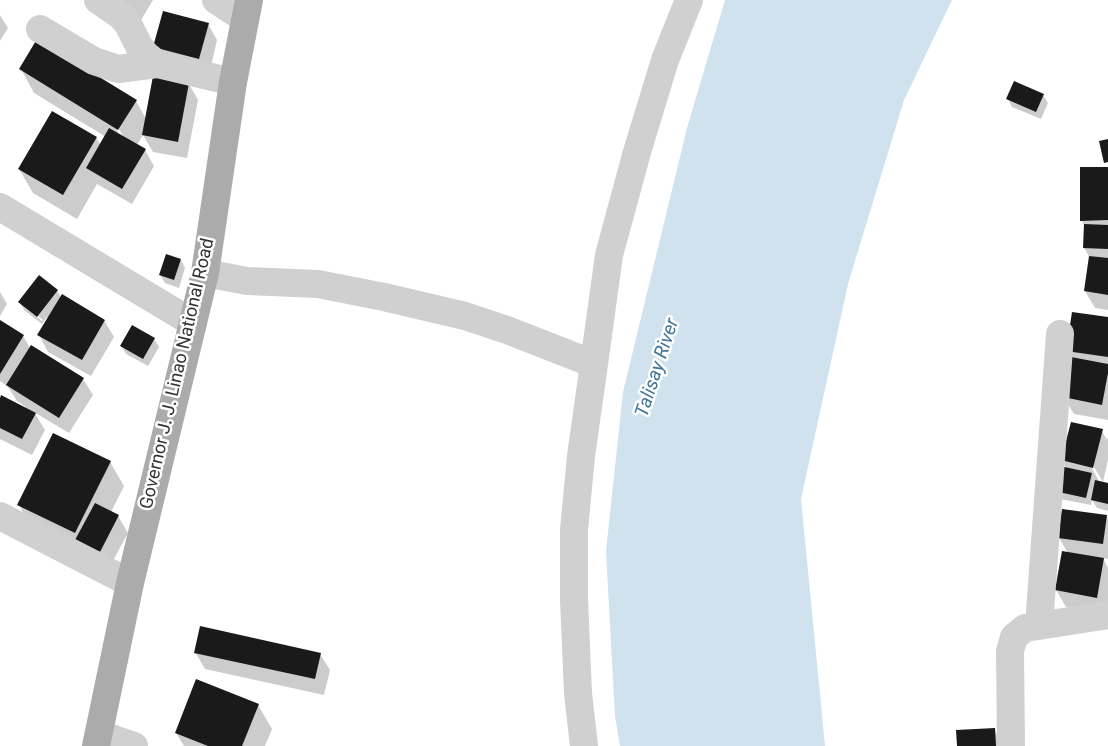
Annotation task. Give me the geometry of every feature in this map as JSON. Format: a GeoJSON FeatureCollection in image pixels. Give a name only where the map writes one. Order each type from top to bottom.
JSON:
{"type":"FeatureCollection","features":[{"type":"Feature","properties":{"kind":"main road","name":"Governor J. J. Linao National Road"},"geometry":{"type":"LineString","coordinates":[[98,740],[130,583],[205,273],[233,82],[247,9]]}},
{"type":"Feature","properties":{"kind":"street"},"geometry":{"type":"LineString","coordinates":[[98,0],[121,16],[128,24],[145,54],[157,64]]}},
{"type":"Feature","properties":{"kind":"street"},"geometry":{"type":"LineString","coordinates":[[216,0],[247,9]]}},
{"type":"Feature","properties":{"kind":"street"},"geometry":{"type":"LineString","coordinates":[[584,746],[578,694],[574,599],[574,530],[581,456],[609,255],[637,152],[665,60],[689,0]]}},
{"type":"Feature","properties":{"kind":"street"},"geometry":{"type":"LineString","coordinates":[[40,28],[94,60],[118,69],[157,64],[233,82]]}},
{"type":"Feature","properties":{"kind":"street"},"geometry":{"type":"LineString","coordinates":[[0,207],[193,323]]}},
{"type":"Feature","properties":{"kind":"street"},"geometry":{"type":"LineString","coordinates":[[205,273],[247,281],[318,284],[438,309],[507,330],[594,364]]}},
{"type":"Feature","properties":{"kind":"street"},"geometry":{"type":"LineString","coordinates":[[1039,626],[1060,334]]}},
{"type":"Feature","properties":{"kind":"street"},"geometry":{"type":"LineString","coordinates":[[0,516],[130,583]]}},
{"type":"Feature","properties":{"kind":"street"},"geometry":{"type":"LineString","coordinates":[[1011,746],[1010,651],[1014,636],[1025,628],[1108,615]]}},
{"type":"Feature","properties":{"kind":"street"},"geometry":{"type":"LineString","coordinates":[[98,740],[134,746]]}},
{"type":"Feature","properties":{"kind":"water","name":"Talisay River"},"geometry":{"type":"Polygon","coordinates":[[[725,0],[952,0],[904,100],[848,284],[801,499],[825,746],[620,746],[615,716],[606,551],[623,392],[687,128],[725,0]]]}},
{"type":"Feature","properties":{"kind":"building"},"geometry":{"type":"Polygon","coordinates":[[[163,11],[209,23],[199,59],[153,47],[163,11]]]}},
{"type":"Feature","properties":{"kind":"building"},"geometry":{"type":"Polygon","coordinates":[[[37,39],[137,100],[118,130],[19,69],[37,39]]]}},
{"type":"Feature","properties":{"kind":"building"},"geometry":{"type":"Polygon","coordinates":[[[153,76],[189,83],[178,142],[142,135],[153,76]]]}},
{"type":"Feature","properties":{"kind":"building"},"geometry":{"type":"Polygon","coordinates":[[[1014,81],[1044,94],[1036,112],[1006,99],[1014,81]]]}},
{"type":"Feature","properties":{"kind":"building"},"geometry":{"type":"Polygon","coordinates":[[[52,111],[97,137],[63,195],[18,169],[52,111]]]}},
{"type":"Feature","properties":{"kind":"building"},"geometry":{"type":"Polygon","coordinates":[[[109,128],[146,149],[122,189],[86,168],[109,128]]]}},
{"type":"Feature","properties":{"kind":"building"},"geometry":{"type":"Polygon","coordinates":[[[1108,139],[1108,162],[1104,163],[1099,141],[1108,139]]]}},
{"type":"Feature","properties":{"kind":"building"},"geometry":{"type":"Polygon","coordinates":[[[1080,167],[1108,167],[1108,220],[1080,221],[1080,167]]]}},
{"type":"Feature","properties":{"kind":"building"},"geometry":{"type":"Polygon","coordinates":[[[1084,224],[1108,225],[1108,249],[1083,248],[1084,224]]]}},
{"type":"Feature","properties":{"kind":"building"},"geometry":{"type":"Polygon","coordinates":[[[166,254],[181,259],[174,280],[159,275],[166,254]]]}},
{"type":"Feature","properties":{"kind":"building"},"geometry":{"type":"Polygon","coordinates":[[[1089,256],[1108,258],[1108,295],[1084,291],[1089,256]]]}},
{"type":"Feature","properties":{"kind":"building"},"geometry":{"type":"Polygon","coordinates":[[[39,275],[58,290],[37,317],[18,302],[39,275]]]}},
{"type":"Feature","properties":{"kind":"building"},"geometry":{"type":"Polygon","coordinates":[[[62,294],[105,320],[82,360],[37,335],[62,294]]]}},
{"type":"Feature","properties":{"kind":"building"},"geometry":{"type":"Polygon","coordinates":[[[1072,312],[1108,317],[1108,357],[1066,351],[1072,312]]]}},
{"type":"Feature","properties":{"kind":"building"},"geometry":{"type":"Polygon","coordinates":[[[0,320],[24,335],[0,374],[0,320]]]}},
{"type":"Feature","properties":{"kind":"building"},"geometry":{"type":"Polygon","coordinates":[[[132,325],[155,338],[143,359],[120,346],[132,325]]]}},
{"type":"Feature","properties":{"kind":"building"},"geometry":{"type":"Polygon","coordinates":[[[31,345],[84,378],[59,418],[6,385],[31,345]]]}},
{"type":"Feature","properties":{"kind":"building"},"geometry":{"type":"Polygon","coordinates":[[[1071,357],[1108,364],[1102,405],[1063,397],[1071,357]]]}},
{"type":"Feature","properties":{"kind":"building"},"geometry":{"type":"Polygon","coordinates":[[[1,395],[36,413],[22,439],[0,428],[1,395]]]}},
{"type":"Feature","properties":{"kind":"building"},"geometry":{"type":"Polygon","coordinates":[[[1071,422],[1103,429],[1093,468],[1061,460],[1071,422]]]}},
{"type":"Feature","properties":{"kind":"building"},"geometry":{"type":"Polygon","coordinates":[[[53,433],[111,461],[75,533],[17,505],[53,433]]]}},
{"type":"Feature","properties":{"kind":"building"},"geometry":{"type":"Polygon","coordinates":[[[1060,466],[1092,473],[1086,498],[1054,491],[1060,466]]]}},
{"type":"Feature","properties":{"kind":"building"},"geometry":{"type":"Polygon","coordinates":[[[1095,480],[1108,483],[1108,504],[1091,500],[1095,480]]]}},
{"type":"Feature","properties":{"kind":"building"},"geometry":{"type":"Polygon","coordinates":[[[95,503],[119,515],[100,552],[75,540],[95,503]]]}},
{"type":"Feature","properties":{"kind":"building"},"geometry":{"type":"Polygon","coordinates":[[[1062,509],[1107,515],[1103,544],[1058,538],[1062,509]]]}},
{"type":"Feature","properties":{"kind":"building"},"geometry":{"type":"Polygon","coordinates":[[[1062,551],[1104,558],[1097,598],[1055,590],[1062,551]]]}},
{"type":"Feature","properties":{"kind":"building"},"geometry":{"type":"Polygon","coordinates":[[[200,626],[321,653],[315,679],[194,653],[200,626]]]}},
{"type":"Feature","properties":{"kind":"building"},"geometry":{"type":"Polygon","coordinates":[[[196,679],[259,704],[242,746],[208,746],[175,733],[196,679]]]}},
{"type":"Feature","properties":{"kind":"building"},"geometry":{"type":"Polygon","coordinates":[[[995,728],[996,746],[957,746],[956,730],[995,728]]]}}]}
